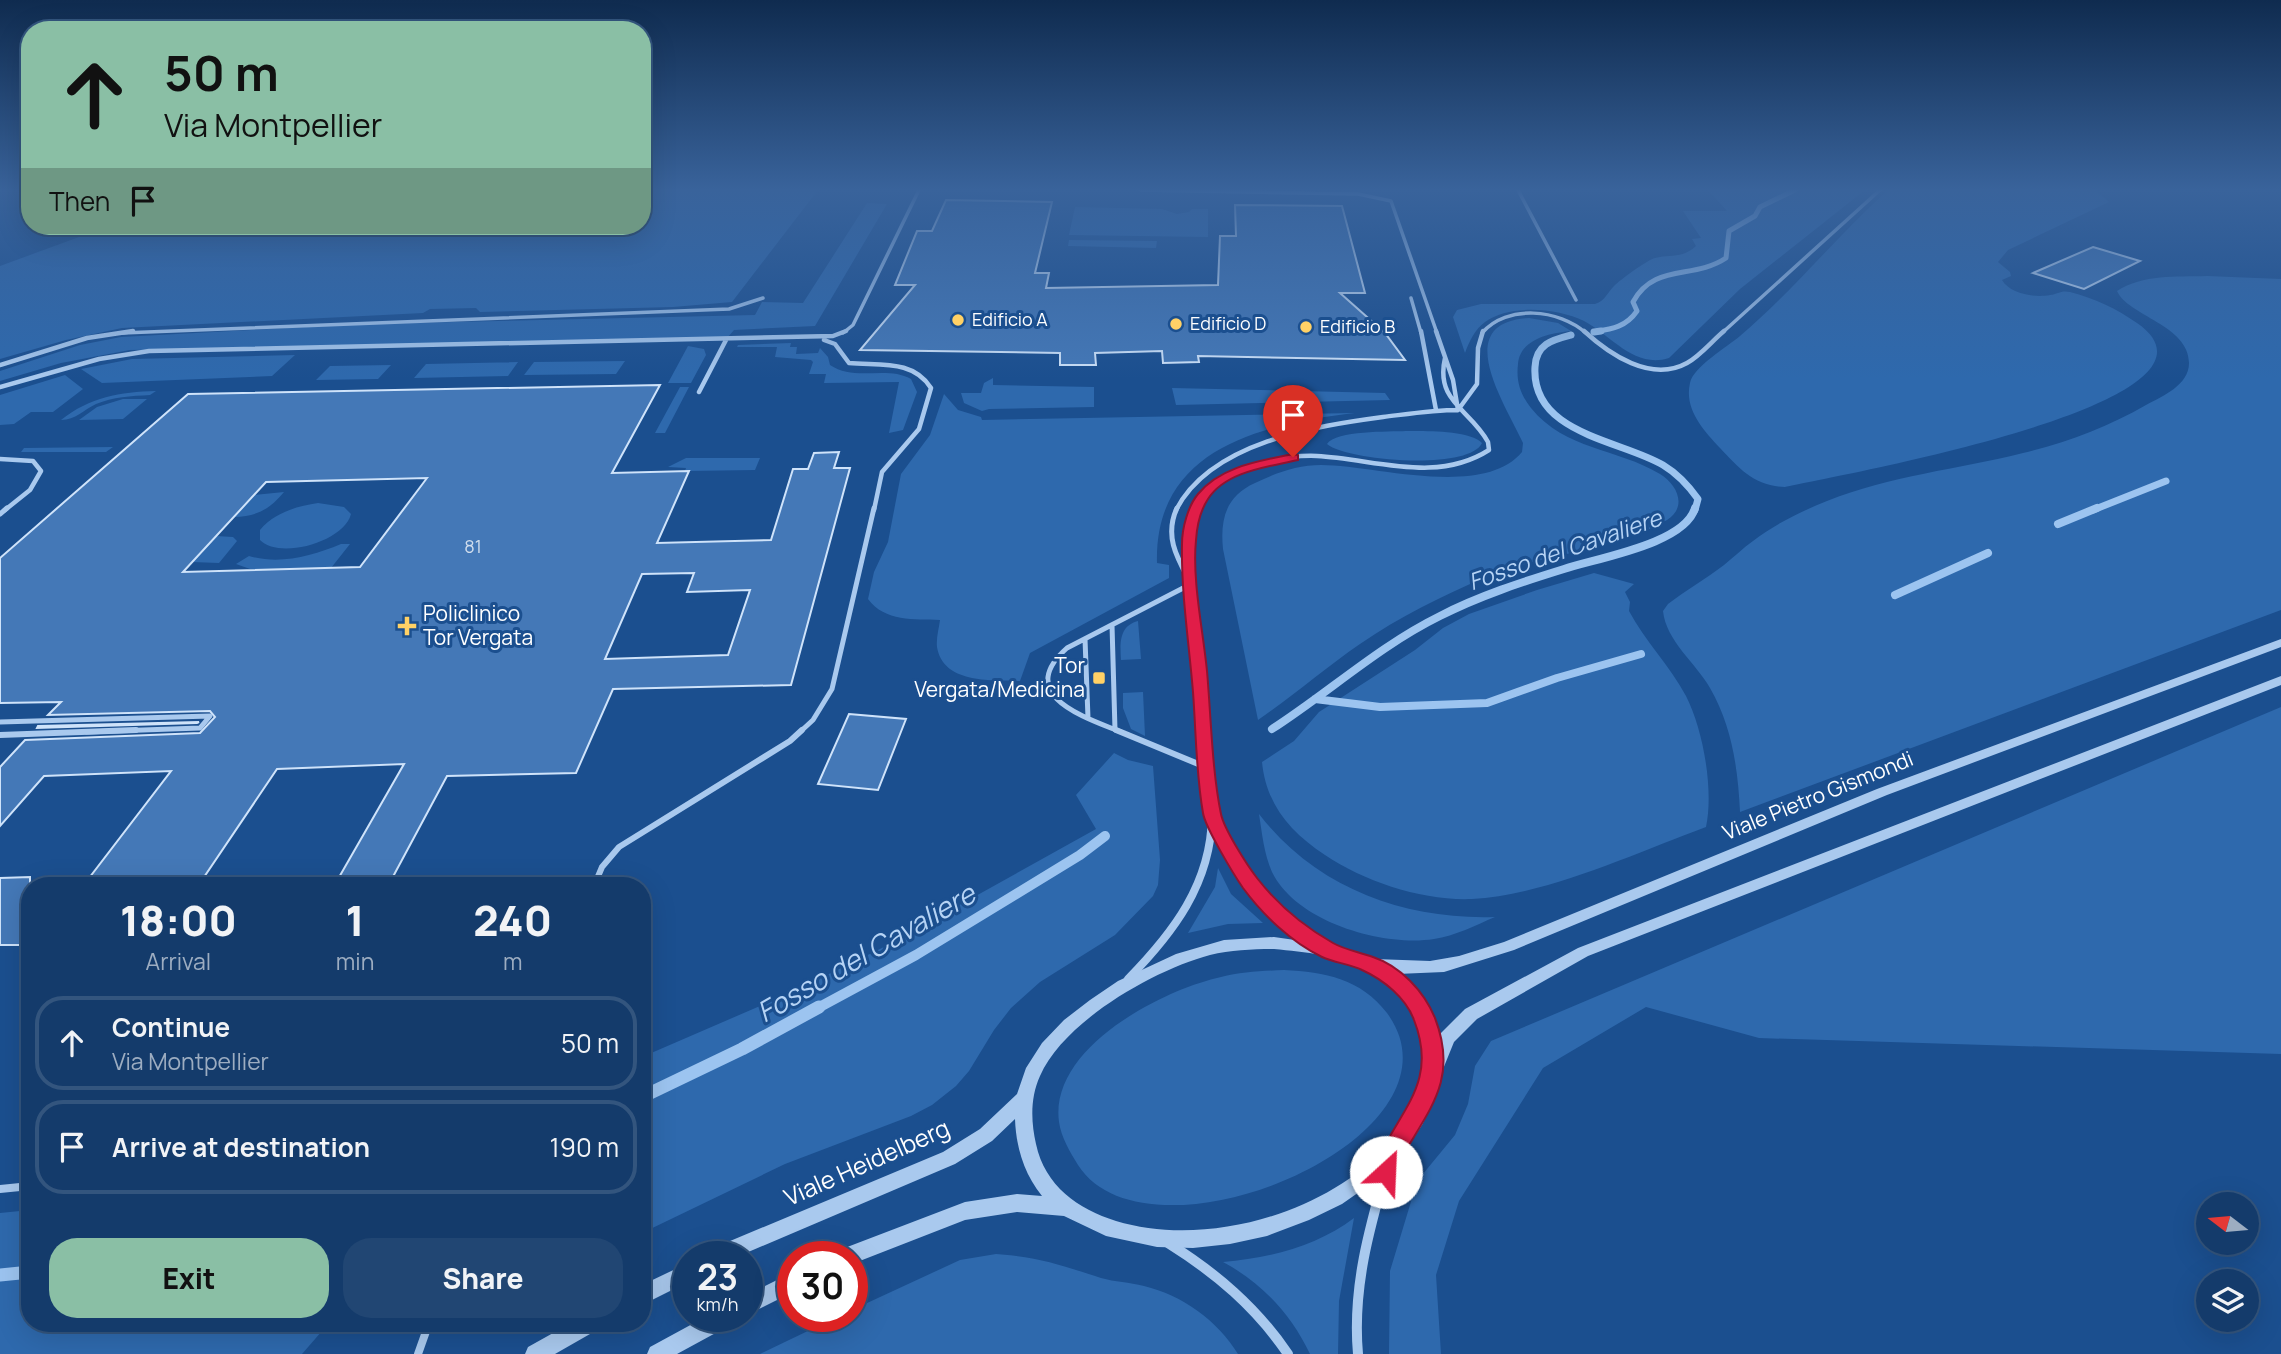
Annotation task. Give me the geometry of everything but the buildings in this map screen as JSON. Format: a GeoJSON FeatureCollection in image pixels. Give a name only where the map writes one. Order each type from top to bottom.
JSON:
{"type":"FeatureCollection","features":[{"type":"Feature","properties":{"kind":"street"},"geometry":{"type":"LineString","coordinates":[[1063,1207],[1041,1183],[1031,1160],[1024,1131],[1024,1099],[1036,1069],[1055,1041],[1076,1020],[1116,991],[1168,938],[1192,904],[1210,853],[1212,816],[1191,584]]}},
{"type":"Feature","properties":{"kind":"street","name":"Viale Pietro Gismondi"},"geometry":{"type":"LineString","coordinates":[[1370,964],[1411,968],[1455,966],[1882,792],[2281,643]]}},
{"type":"Feature","properties":{"kind":"street"},"geometry":{"type":"LineString","coordinates":[[868,1249],[965,1211],[1017,1203],[1063,1207],[1106,1227],[1162,1239],[1196,1240],[1230,1235],[1300,1214],[1354,1185],[1391,1154],[1420,1109],[1447,1038],[1462,1022],[1504,994],[1583,952],[2281,680]]}},
{"type":"Feature","properties":{"kind":"street"},"geometry":{"type":"LineString","coordinates":[[1212,816],[1259,896],[1281,918],[1329,951]]}},
{"type":"Feature","properties":{"kind":"street"},"geometry":{"type":"LineString","coordinates":[[1116,991],[1181,959],[1222,946],[1274,943],[1329,951],[1370,964],[1395,980],[1418,1007],[1428,1030],[1432,1080]]}},
{"type":"Feature","properties":{"kind":"street","name":"Viale Heidelberg"},"geometry":{"type":"LineString","coordinates":[[753,1241],[949,1158],[986,1135],[1024,1099]]}},
{"type":"Feature","properties":{"kind":"street"},"geometry":{"type":"LineString","coordinates":[[1357,1354],[1356,1312],[1360,1270],[1391,1154]]}},
{"type":"Feature","properties":{"kind":"street"},"geometry":{"type":"LineString","coordinates":[[1162,1239],[1222,1278],[1279,1339],[1288,1354]]}},
{"type":"Feature","properties":{"kind":"street"},"geometry":{"type":"LineString","coordinates":[[651,1290],[672,1280]]}},
{"type":"Feature","properties":{"kind":"street"},"geometry":{"type":"LineString","coordinates":[[535,1354],[574,1332]]}},
{"type":"Feature","properties":{"kind":"street"},"geometry":{"type":"LineString","coordinates":[[657,1354],[698,1332]]}},
{"type":"Feature","properties":{"kind":"lane"},"geometry":{"type":"LineString","coordinates":[[0,387],[86,362],[149,351],[814,338],[840,334],[853,325],[888,253]]}},
{"type":"Feature","properties":{"kind":"lane"},"geometry":{"type":"LineString","coordinates":[[1410,253],[1457,394],[1458,410]]}},
{"type":"Feature","properties":{"kind":"lane"},"geometry":{"type":"LineString","coordinates":[[1551,253],[1576,300]]}},
{"type":"Feature","properties":{"kind":"lane"},"geometry":{"type":"LineString","coordinates":[[1458,410],[1476,387],[1476,352],[1483,331],[1496,321],[1513,316],[1539,315],[1566,320],[1603,349],[1637,364],[1672,369],[1688,363],[1810,253]]}},
{"type":"Feature","properties":{"kind":"lane"},"geometry":{"type":"LineString","coordinates":[[0,365],[87,338],[139,330],[729,309],[763,298]]}},
{"type":"Feature","properties":{"kind":"lane"},"geometry":{"type":"LineString","coordinates":[[1424,298],[1409,298],[1424,341],[1436,410]]}},
{"type":"Feature","properties":{"kind":"lane"},"geometry":{"type":"LineString","coordinates":[[598,877],[602,867],[619,847],[789,741],[813,720],[832,689],[843,651],[882,472],[919,429],[931,388],[915,370],[849,363],[835,344],[814,338]]}},
{"type":"Feature","properties":{"kind":"lane"},"geometry":{"type":"LineString","coordinates":[[698,392],[726,340]]}},
{"type":"Feature","properties":{"kind":"lane"},"geometry":{"type":"LineString","coordinates":[[1191,584],[1189,542],[1192,520],[1202,497],[1221,480],[1252,466],[1305,456],[1417,467],[1467,462],[1483,455],[1490,445],[1480,429],[1458,410],[1446,394],[1442,380],[1445,358]]}},
{"type":"Feature","properties":{"kind":"lane"},"geometry":{"type":"LineString","coordinates":[[1191,584],[1176,556],[1171,528],[1181,501],[1213,469],[1255,445],[1299,431],[1436,410],[1458,410]]}},
{"type":"Feature","properties":{"kind":"lane"},"geometry":{"type":"LineString","coordinates":[[0,459],[28,460],[37,463],[41,471],[35,484],[0,514]]}},
{"type":"Feature","properties":{"kind":"lane"},"geometry":{"type":"LineString","coordinates":[[1191,584],[1060,654],[1051,668],[1048,687],[1056,702],[1115,730],[1208,768]]}},
{"type":"Feature","properties":{"kind":"lane"},"geometry":{"type":"LineString","coordinates":[[1112,625],[1115,730]]}},
{"type":"Feature","properties":{"kind":"lane"},"geometry":{"type":"LineString","coordinates":[[1085,639],[1088,718]]}},
{"type":"Feature","properties":{"kind":"lane"},"geometry":{"type":"LineString","coordinates":[[0,722],[210,716],[200,728],[0,735]]}},
{"type":"Feature","properties":{"kind":"lane"},"geometry":{"type":"LineString","coordinates":[[0,1189],[21,1187]]}},
{"type":"Feature","properties":{"kind":"lane"},"geometry":{"type":"LineString","coordinates":[[418,1354],[426,1332]]}},
{"type":"Feature","properties":{"kind":"shaded area"},"geometry":{"type":"Polygon","coordinates":[[[35,253],[769,253],[732,302],[673,307],[480,312],[476,308],[430,309],[423,313],[122,328],[66,340],[0,359],[0,266],[35,253]]]}},
{"type":"Feature","properties":{"kind":"shaded area"},"geometry":{"type":"Polygon","coordinates":[[[835,253],[858,253],[815,326],[734,330],[728,337],[130,350],[61,363],[0,381],[0,371],[80,345],[121,337],[363,324],[755,315],[762,302],[803,303],[835,253]]]}},
{"type":"Feature","properties":{"kind":"shaded area"},"geometry":{"type":"Polygon","coordinates":[[[1785,253],[1740,289],[1669,358],[1645,359],[1624,349],[1584,321],[1561,313],[1534,310],[1507,312],[1485,322],[1475,332],[1465,353],[1453,317],[1457,310],[1481,304],[1595,304],[1604,299],[1617,283],[1646,262],[1681,254],[1785,253]]]}},
{"type":"Feature","properties":{"kind":"shaded area"},"geometry":{"type":"Polygon","coordinates":[[[1824,253],[2005,253],[1998,262],[2010,272],[2011,276],[2002,280],[2011,289],[2030,295],[2044,296],[2067,292],[2088,297],[2137,323],[2157,353],[2137,382],[2087,408],[2019,432],[1872,469],[1785,487],[1774,486],[1748,475],[1707,434],[1692,410],[1690,383],[1697,370],[1740,336],[1824,253]]]}},
{"type":"Feature","properties":{"kind":"shaded area"},"geometry":{"type":"Polygon","coordinates":[[[2207,276],[2281,279],[2281,610],[1740,812],[1738,780],[1724,717],[1710,688],[1675,642],[1665,622],[1663,611],[1668,604],[1761,535],[1818,505],[1875,485],[1999,459],[2055,444],[2102,427],[2167,394],[2185,378],[2189,363],[2186,350],[2169,330],[2123,300],[2117,291],[2149,279],[2207,276]]]}},
{"type":"Feature","properties":{"kind":"shaded area"},"geometry":{"type":"Polygon","coordinates":[[[1529,318],[1558,323],[1571,331],[1537,339],[1520,355],[1518,382],[1531,408],[1559,432],[1644,465],[1666,478],[1678,496],[1677,509],[1673,515],[1646,531],[1601,546],[1508,569],[1437,599],[1360,644],[1258,720],[1223,549],[1224,518],[1231,502],[1245,488],[1255,483],[1304,466],[1343,466],[1455,477],[1482,474],[1504,466],[1522,452],[1523,443],[1496,388],[1487,349],[1492,334],[1505,323],[1529,318]]]}},
{"type":"Feature","properties":{"kind":"shaded area"},"geometry":{"type":"Polygon","coordinates":[[[791,343],[790,347],[797,347],[796,354],[818,353],[820,348],[828,357],[830,365],[840,370],[892,373],[911,379],[917,392],[903,430],[889,433],[899,382],[824,383],[826,374],[809,374],[813,362],[811,360],[775,357],[777,347],[737,347],[791,343]]]}},
{"type":"Feature","properties":{"kind":"shaded area"},"geometry":{"type":"Polygon","coordinates":[[[688,346],[704,349],[706,355],[691,383],[668,383],[688,346]]]}},
{"type":"Feature","properties":{"kind":"shaded area"},"geometry":{"type":"Polygon","coordinates":[[[295,355],[272,376],[102,383],[81,369],[132,359],[295,355]]]}},
{"type":"Feature","properties":{"kind":"shaded area"},"geometry":{"type":"Polygon","coordinates":[[[625,361],[616,374],[524,375],[534,362],[625,361]]]}},
{"type":"Feature","properties":{"kind":"shaded area"},"geometry":{"type":"Polygon","coordinates":[[[518,362],[508,376],[414,378],[426,364],[518,362]]]}},
{"type":"Feature","properties":{"kind":"shaded area"},"geometry":{"type":"Polygon","coordinates":[[[391,365],[378,379],[316,380],[330,366],[391,365]]]}},
{"type":"Feature","properties":{"kind":"shaded area"},"geometry":{"type":"Polygon","coordinates":[[[65,375],[83,389],[53,412],[31,412],[14,424],[0,425],[0,395],[65,375]]]}},
{"type":"Feature","properties":{"kind":"shaded area"},"geometry":{"type":"Polygon","coordinates":[[[993,378],[993,385],[1094,387],[1094,407],[982,411],[964,403],[961,393],[981,393],[984,383],[993,378]]]}},
{"type":"Feature","properties":{"kind":"shaded area"},"geometry":{"type":"Polygon","coordinates":[[[680,387],[689,387],[665,433],[655,433],[680,387]]]}},
{"type":"Feature","properties":{"kind":"shaded area"},"geometry":{"type":"Polygon","coordinates":[[[1172,388],[1385,393],[1390,400],[1176,405],[1172,388]]]}},
{"type":"Feature","properties":{"kind":"shaded area"},"geometry":{"type":"Polygon","coordinates":[[[156,391],[150,395],[102,402],[75,417],[61,420],[83,406],[106,397],[156,391]]]}},
{"type":"Feature","properties":{"kind":"shaded area"},"geometry":{"type":"Polygon","coordinates":[[[944,394],[958,410],[981,417],[982,420],[1355,413],[1284,425],[1251,435],[1220,449],[1194,468],[1174,493],[1161,524],[1157,563],[1169,565],[1169,578],[1030,653],[1020,681],[983,680],[959,674],[941,659],[937,647],[940,620],[901,618],[883,612],[868,599],[874,572],[888,542],[901,474],[930,435],[944,394]]]}},
{"type":"Feature","properties":{"kind":"shaded area"},"geometry":{"type":"Polygon","coordinates":[[[123,399],[147,399],[123,419],[79,420],[97,407],[123,399]]]}},
{"type":"Feature","properties":{"kind":"shaded area"},"geometry":{"type":"Polygon","coordinates":[[[1406,431],[1457,433],[1482,443],[1472,452],[1433,460],[1381,459],[1339,450],[1327,444],[1332,439],[1351,434],[1406,431]]]}},
{"type":"Feature","properties":{"kind":"shaded area"},"geometry":{"type":"Polygon","coordinates":[[[113,447],[106,452],[21,452],[24,448],[113,447]]]}},
{"type":"Feature","properties":{"kind":"shaded area"},"geometry":{"type":"Polygon","coordinates":[[[686,458],[760,458],[755,470],[685,471],[686,468],[668,467],[686,458]]]}},
{"type":"Feature","properties":{"kind":"shaded area"},"geometry":{"type":"Polygon","coordinates":[[[284,492],[262,511],[234,517],[254,495],[284,492]]]}},
{"type":"Feature","properties":{"kind":"shaded area"},"geometry":{"type":"Polygon","coordinates":[[[318,503],[344,507],[351,514],[337,533],[310,545],[295,548],[269,546],[260,540],[260,530],[272,519],[294,508],[318,503]]]}},
{"type":"Feature","properties":{"kind":"shaded area"},"geometry":{"type":"Polygon","coordinates":[[[216,536],[233,537],[237,541],[219,563],[192,562],[216,536]]]}},
{"type":"Feature","properties":{"kind":"shaded area"},"geometry":{"type":"Polygon","coordinates":[[[341,544],[350,544],[331,568],[253,570],[236,564],[249,556],[272,560],[296,558],[341,544]]]}},
{"type":"Feature","properties":{"kind":"shaded area"},"geometry":{"type":"Polygon","coordinates":[[[1594,573],[1634,584],[1625,592],[1630,602],[1629,611],[1686,696],[1702,742],[1708,778],[1706,827],[1621,860],[1530,890],[1501,896],[1453,899],[1395,888],[1358,874],[1312,846],[1282,816],[1269,791],[1262,762],[1294,741],[1319,712],[1415,650],[1443,628],[1469,614],[1594,573]]]}},
{"type":"Feature","properties":{"kind":"shaded area"},"geometry":{"type":"Polygon","coordinates":[[[1138,621],[1141,659],[1121,660],[1124,631],[1138,621]]]}},
{"type":"Feature","properties":{"kind":"shaded area"},"geometry":{"type":"Polygon","coordinates":[[[1143,692],[1145,736],[1131,729],[1123,708],[1123,693],[1143,692]]]}},
{"type":"Feature","properties":{"kind":"shaded area"},"geometry":{"type":"Polygon","coordinates":[[[2281,707],[2281,1054],[1759,1038],[1646,1007],[1543,1068],[1459,1201],[1436,1275],[1441,1354],[1389,1354],[1390,1271],[1413,1195],[1418,1180],[1455,1135],[1468,1104],[1475,1066],[1491,1041],[2281,707]]]}},
{"type":"Feature","properties":{"kind":"shaded area"},"geometry":{"type":"Polygon","coordinates":[[[1114,753],[1128,760],[1153,766],[1160,860],[1158,885],[1153,896],[1115,935],[1040,982],[1011,1008],[969,1071],[956,1086],[932,1105],[911,1116],[785,1164],[651,1229],[651,1053],[790,993],[884,947],[1096,829],[1076,795],[1114,753]]]}},
{"type":"Feature","properties":{"kind":"shaded area"},"geometry":{"type":"Polygon","coordinates":[[[1259,814],[1282,840],[1307,862],[1364,894],[1428,913],[1495,917],[1450,935],[1413,940],[1367,934],[1320,917],[1300,905],[1284,890],[1272,872],[1259,814]]]}},
{"type":"Feature","properties":{"kind":"shaded area"},"geometry":{"type":"Polygon","coordinates":[[[1218,868],[1231,894],[1263,923],[1228,924],[1188,933],[1215,887],[1218,868]]]}},
{"type":"Feature","properties":{"kind":"shaded area"},"geometry":{"type":"Polygon","coordinates":[[[1284,970],[1341,979],[1366,992],[1387,1013],[1403,1060],[1387,1105],[1348,1145],[1293,1177],[1231,1198],[1169,1205],[1115,1195],[1078,1165],[1060,1128],[1061,1095],[1072,1070],[1090,1047],[1141,1009],[1169,995],[1229,975],[1284,970]]]}},
{"type":"Feature","properties":{"kind":"shaded area"},"geometry":{"type":"Polygon","coordinates":[[[21,1211],[21,1332],[321,1332],[302,1354],[0,1354],[0,1213],[21,1211]]]}},
{"type":"Feature","properties":{"kind":"shaded area"},"geometry":{"type":"Polygon","coordinates":[[[1354,1218],[1339,1301],[1338,1354],[1310,1354],[1294,1326],[1274,1301],[1237,1270],[1223,1262],[1292,1249],[1325,1236],[1354,1218]]]}},
{"type":"Feature","properties":{"kind":"shaded area"},"geometry":{"type":"Polygon","coordinates":[[[996,1254],[1025,1257],[1158,1290],[1198,1311],[1220,1331],[1238,1354],[760,1354],[806,1332],[868,1332],[868,1303],[960,1260],[996,1254]]]}},
{"type":"Feature","properties":{"kind":"waterway","name":"Fosso del Cavaliere"},"geometry":{"type":"LineString","coordinates":[[1601,331],[1594,332],[1628,321],[1637,311],[1633,302],[1652,282],[1713,265],[1726,258],[1727,253]]}},
{"type":"Feature","properties":{"kind":"waterway","name":"Fosso del Cavaliere"},"geometry":{"type":"LineString","coordinates":[[1571,335],[1546,344],[1538,353],[1535,367],[1538,389],[1547,407],[1582,432],[1645,456],[1668,468],[1698,499],[1695,510]]}},
{"type":"Feature","properties":{"kind":"waterway"},"geometry":{"type":"LineString","coordinates":[[2093,510],[2166,481]]}},
{"type":"Feature","properties":{"kind":"waterway","name":"Fosso del Cavaliere"},"geometry":{"type":"LineString","coordinates":[[1272,729],[1375,655],[1440,616],[1517,584],[1658,540],[1688,521],[1695,508]]}},
{"type":"Feature","properties":{"kind":"waterway"},"geometry":{"type":"LineString","coordinates":[[2058,524],[2097,508]]}},
{"type":"Feature","properties":{"kind":"waterway"},"geometry":{"type":"LineString","coordinates":[[1895,595],[1988,553]]}},
{"type":"Feature","properties":{"kind":"waterway"},"geometry":{"type":"LineString","coordinates":[[1315,699],[1380,707],[1487,703],[1557,678],[1641,654]]}},
{"type":"Feature","properties":{"kind":"waterway","name":"Fosso del Cavaliere"},"geometry":{"type":"LineString","coordinates":[[816,1009],[916,955],[1080,855],[1105,836]]}},
{"type":"Feature","properties":{"kind":"waterway","name":"Fosso del Cavaliere"},"geometry":{"type":"LineString","coordinates":[[651,1093],[742,1049],[819,1007]]}},
{"type":"Feature","properties":{"kind":"waterway","name":"Fosso del Cavaliere"},"geometry":{"type":"LineString","coordinates":[[0,1275],[21,1273]]}},
{"type":"Feature","properties":{"kind":"place","name":"Edificio A"},"geometry":{"type":"Point","coordinates":[958,320]}},
{"type":"Feature","properties":{"kind":"place","name":"Edificio D"},"geometry":{"type":"Point","coordinates":[1176,324]}},
{"type":"Feature","properties":{"kind":"place","name":"Edificio B"},"geometry":{"type":"Point","coordinates":[1306,327]}},
{"type":"Feature","properties":{"kind":"place","name":"Policlinico Tor Vergata"},"geometry":{"type":"Point","coordinates":[407,626]}},
{"type":"Feature","properties":{"kind":"place","name":"Tor Vergata/Medicina"},"geometry":{"type":"Point","coordinates":[1099,678]}},
{"type":"Feature","properties":{"kind":"route"},"geometry":{"type":"LineString","coordinates":[[1293,457],[1252,466],[1229,475],[1202,497],[1192,520],[1189,542],[1191,584],[1212,816],[1248,880],[1268,906],[1297,931],[1329,951],[1370,964],[1395,980],[1412,996],[1424,1018],[1430,1041],[1432,1080],[1420,1109],[1391,1154],[1386,1172]]}}]}
